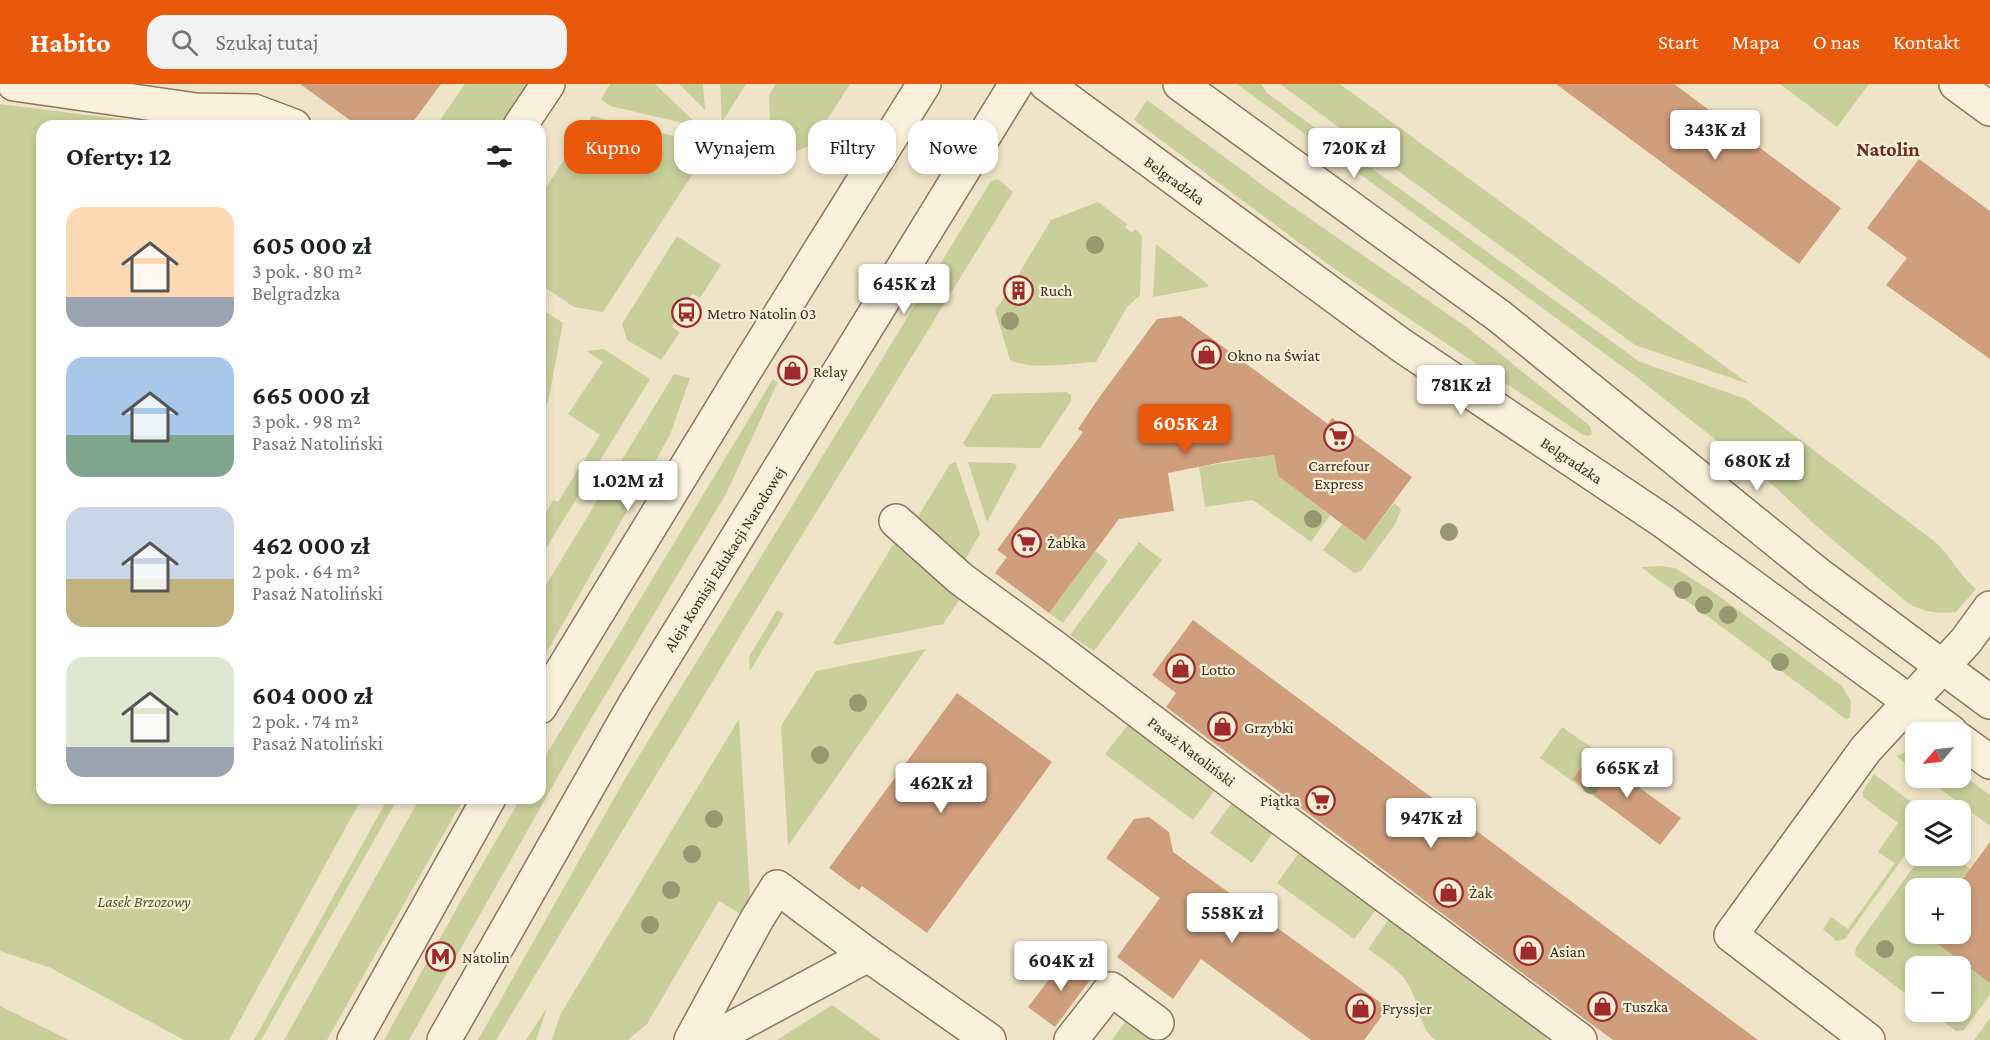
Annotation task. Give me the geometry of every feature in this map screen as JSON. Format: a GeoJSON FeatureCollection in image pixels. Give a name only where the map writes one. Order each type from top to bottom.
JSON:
{"type":"FeatureCollection","features":[{"type":"Feature","properties":{"kind":"street"},"geometry":{"type":"LineString","coordinates":[[14,84],[196,110],[255,111],[278,120]]}},
{"type":"Feature","properties":{"kind":"street"},"geometry":{"type":"LineString","coordinates":[[524,120],[548,84]]}},
{"type":"Feature","properties":{"kind":"street"},"geometry":{"type":"LineString","coordinates":[[546,697],[746,369],[924,84]]}},
{"type":"Feature","properties":{"kind":"street","name":"Aleja Komisji Edukacji Narodowej"},"geometry":{"type":"LineString","coordinates":[[444,1040],[635,704],[1016,84]]}},
{"type":"Feature","properties":{"kind":"street","name":"Belgradzka"},"geometry":{"type":"LineString","coordinates":[[1046,84],[1401,345],[1663,521],[1937,722]]}},
{"type":"Feature","properties":{"kind":"street"},"geometry":{"type":"LineString","coordinates":[[1180,84],[1499,316],[1819,575],[1990,702]]}},
{"type":"Feature","properties":{"kind":"street"},"geometry":{"type":"LineString","coordinates":[[1956,84],[1990,109]]}},
{"type":"Feature","properties":{"kind":"street","name":"Pasaż Natoliński"},"geometry":{"type":"LineString","coordinates":[[896,521],[961,579],[1580,1040]]}},
{"type":"Feature","properties":{"kind":"street"},"geometry":{"type":"LineString","coordinates":[[1868,1040],[1731,935],[1866,749],[1966,641],[1990,608]]}},
{"type":"Feature","properties":{"kind":"street"},"geometry":{"type":"LineString","coordinates":[[1971,748],[1990,762]]}},
{"type":"Feature","properties":{"kind":"street"},"geometry":{"type":"LineString","coordinates":[[354,1040],[486,804]]}},
{"type":"Feature","properties":{"kind":"street"},"geometry":{"type":"LineString","coordinates":[[691,1040],[757,919],[777,888],[989,1040]]}},
{"type":"Feature","properties":{"kind":"street"},"geometry":{"type":"LineString","coordinates":[[710,1040],[868,955]]}},
{"type":"Feature","properties":{"kind":"street"},"geometry":{"type":"LineString","coordinates":[[1071,1040],[1111,989],[1157,1023]]}},
{"type":"Feature","properties":{"kind":"green space"},"geometry":{"type":"Polygon","coordinates":[[[465,84],[530,84],[505,120],[440,120],[465,84]]]}},
{"type":"Feature","properties":{"kind":"green space"},"geometry":{"type":"Polygon","coordinates":[[[610,84],[655,84],[693,120],[674,121],[610,106],[601,99],[610,84]]]}},
{"type":"Feature","properties":{"kind":"green space"},"geometry":{"type":"Polygon","coordinates":[[[679,84],[703,84],[705,110],[679,84]]]}},
{"type":"Feature","properties":{"kind":"green space"},"geometry":{"type":"Polygon","coordinates":[[[720,84],[746,84],[723,120],[720,84]]]}},
{"type":"Feature","properties":{"kind":"green space"},"geometry":{"type":"Polygon","coordinates":[[[776,84],[850,84],[827,120],[808,120],[808,146],[796,151],[796,120],[770,120],[769,95],[776,84]]]}},
{"type":"Feature","properties":{"kind":"green space"},"geometry":{"type":"Polygon","coordinates":[[[1237,84],[1261,84],[1267,93],[1640,362],[1746,399],[1934,541],[1976,589],[1956,612],[1932,612],[1909,604],[1813,523],[1775,487],[1638,378],[1237,84]]]}},
{"type":"Feature","properties":{"kind":"green space"},"geometry":{"type":"Polygon","coordinates":[[[1280,84],[1340,84],[1749,384],[1635,345],[1280,84]]]}},
{"type":"Feature","properties":{"kind":"green space"},"geometry":{"type":"Polygon","coordinates":[[[1780,84],[1869,84],[1837,127],[1780,84]]]}},
{"type":"Feature","properties":{"kind":"green space"},"geometry":{"type":"Polygon","coordinates":[[[1147,100],[1283,200],[1468,328],[1590,426],[1592,434],[1583,435],[1336,270],[1134,120],[1147,100]]]}},
{"type":"Feature","properties":{"kind":"green space","name":"Lasek Brzozowy"},"geometry":{"type":"Polygon","coordinates":[[[0,104],[127,120],[36,120],[36,804],[359,804],[229,1040],[184,1040],[51,968],[0,951],[0,104]]]}},
{"type":"Feature","properties":{"kind":"green space"},"geometry":{"type":"Polygon","coordinates":[[[592,116],[608,120],[589,120],[592,116]]]}},
{"type":"Feature","properties":{"kind":"green space"},"geometry":{"type":"Polygon","coordinates":[[[662,133],[674,136],[674,174],[693,174],[603,312],[574,307],[546,288],[546,188],[564,160],[564,174],[662,174],[662,133]]]}},
{"type":"Feature","properties":{"kind":"green space"},"geometry":{"type":"Polygon","coordinates":[[[998,179],[1013,192],[737,641],[496,1040],[478,1040],[626,777],[991,181],[998,179]]]}},
{"type":"Feature","properties":{"kind":"green space"},"geometry":{"type":"Polygon","coordinates":[[[1098,202],[1127,224],[1125,228],[1132,232],[1135,229],[1142,236],[1140,295],[1127,307],[1096,362],[1040,366],[1010,360],[995,310],[1007,294],[1010,304],[1022,303],[1032,287],[1030,278],[1015,280],[1051,220],[1098,202]]]}},
{"type":"Feature","properties":{"kind":"green space"},"geometry":{"type":"Polygon","coordinates":[[[677,236],[721,265],[700,298],[692,294],[672,327],[680,332],[661,360],[627,340],[622,324],[677,236]]]}},
{"type":"Feature","properties":{"kind":"green space"},"geometry":{"type":"Polygon","coordinates":[[[1156,244],[1209,285],[1153,297],[1156,244]]]}},
{"type":"Feature","properties":{"kind":"green space"},"geometry":{"type":"Polygon","coordinates":[[[546,312],[563,323],[546,405],[546,312]]]}},
{"type":"Feature","properties":{"kind":"green space"},"geometry":{"type":"Polygon","coordinates":[[[604,349],[650,379],[546,548],[546,513],[553,500],[558,502],[600,435],[568,414],[603,362],[587,351],[604,349]]]}},
{"type":"Feature","properties":{"kind":"green space"},"geometry":{"type":"Polygon","coordinates":[[[674,374],[690,378],[670,435],[546,653],[546,585],[674,374]]]}},
{"type":"Feature","properties":{"kind":"green space"},"geometry":{"type":"Polygon","coordinates":[[[773,379],[778,382],[726,494],[546,798],[546,755],[773,379]]]}},
{"type":"Feature","properties":{"kind":"green space"},"geometry":{"type":"Polygon","coordinates":[[[1067,392],[1071,395],[1071,401],[1040,448],[966,447],[963,443],[993,394],[1067,392]]]}},
{"type":"Feature","properties":{"kind":"green space"},"geometry":{"type":"Polygon","coordinates":[[[1274,455],[1278,476],[1330,515],[1311,542],[1253,500],[1205,507],[1199,467],[1274,455]]]}},
{"type":"Feature","properties":{"kind":"green space"},"geometry":{"type":"Polygon","coordinates":[[[956,462],[980,534],[961,566],[914,523],[950,464],[956,462]]]}},
{"type":"Feature","properties":{"kind":"green space"},"geometry":{"type":"Polygon","coordinates":[[[968,462],[1012,463],[1017,466],[987,522],[968,462]]]}},
{"type":"Feature","properties":{"kind":"green space"},"geometry":{"type":"Polygon","coordinates":[[[1394,503],[1401,509],[1396,523],[1361,571],[1354,573],[1323,550],[1342,524],[1365,541],[1394,503]]]}},
{"type":"Feature","properties":{"kind":"green space"},"geometry":{"type":"Polygon","coordinates":[[[903,542],[962,596],[943,624],[837,645],[833,643],[893,545],[903,542]]]}},
{"type":"Feature","properties":{"kind":"green space"},"geometry":{"type":"Polygon","coordinates":[[[1139,542],[1162,560],[1094,651],[1070,635],[1139,542]]]}},
{"type":"Feature","properties":{"kind":"green space"},"geometry":{"type":"Polygon","coordinates":[[[1095,551],[1108,561],[1063,623],[1049,613],[1095,551]]]}},
{"type":"Feature","properties":{"kind":"green space"},"geometry":{"type":"Polygon","coordinates":[[[1641,567],[1675,568],[1713,592],[1842,686],[1851,701],[1850,718],[1846,719],[1641,567]]]}},
{"type":"Feature","properties":{"kind":"green space"},"geometry":{"type":"Polygon","coordinates":[[[777,610],[784,614],[750,671],[749,657],[777,610]]]}},
{"type":"Feature","properties":{"kind":"green space"},"geometry":{"type":"Polygon","coordinates":[[[926,649],[788,846],[781,726],[816,671],[926,649]]]}},
{"type":"Feature","properties":{"kind":"green space"},"geometry":{"type":"Polygon","coordinates":[[[739,719],[751,910],[746,917],[719,901],[647,1024],[628,1040],[552,1040],[560,1015],[739,719]]]}},
{"type":"Feature","properties":{"kind":"green space"},"geometry":{"type":"Polygon","coordinates":[[[1130,722],[1217,787],[1193,820],[1105,754],[1130,722]]]}},
{"type":"Feature","properties":{"kind":"green space"},"geometry":{"type":"Polygon","coordinates":[[[1562,727],[1636,779],[1613,810],[1540,758],[1562,727]]]}},
{"type":"Feature","properties":{"kind":"green space"},"geometry":{"type":"Polygon","coordinates":[[[1905,753],[1905,763],[1896,756],[1905,753]]]}},
{"type":"Feature","properties":{"kind":"green space"},"geometry":{"type":"Polygon","coordinates":[[[1874,774],[1909,800],[1905,800],[1905,855],[1845,939],[1837,941],[1823,929],[1831,917],[1848,929],[1895,863],[1878,852],[1898,823],[1863,797],[1863,791],[1874,774]]]}},
{"type":"Feature","properties":{"kind":"green space"},"geometry":{"type":"Polygon","coordinates":[[[1971,781],[1990,795],[1990,826],[1971,812],[1971,800],[1955,800],[1939,788],[1971,788],[1971,781]]]}},
{"type":"Feature","properties":{"kind":"green space"},"geometry":{"type":"Polygon","coordinates":[[[1234,800],[1275,830],[1252,863],[1210,833],[1234,800]]]}},
{"type":"Feature","properties":{"kind":"green space"},"geometry":{"type":"Polygon","coordinates":[[[385,804],[395,804],[261,1040],[254,1040],[385,804]]]}},
{"type":"Feature","properties":{"kind":"green space"},"geometry":{"type":"Polygon","coordinates":[[[417,804],[461,804],[327,1040],[284,1040],[417,804]]]}},
{"type":"Feature","properties":{"kind":"green space"},"geometry":{"type":"Polygon","coordinates":[[[517,804],[542,804],[409,1040],[384,1040],[517,804]]]}},
{"type":"Feature","properties":{"kind":"green space"},"geometry":{"type":"Polygon","coordinates":[[[1302,849],[1379,906],[1354,939],[1277,883],[1302,849]]]}},
{"type":"Feature","properties":{"kind":"green space"},"geometry":{"type":"Polygon","coordinates":[[[1914,866],[1966,866],[1970,869],[1963,878],[1906,878],[1914,866]]]}},
{"type":"Feature","properties":{"kind":"green space"},"geometry":{"type":"Polygon","coordinates":[[[1905,879],[1905,944],[1938,944],[1954,956],[1905,956],[1905,993],[1855,955],[1856,947],[1905,879]]]}},
{"type":"Feature","properties":{"kind":"green space"},"geometry":{"type":"Polygon","coordinates":[[[1391,916],[1549,1035],[1546,1040],[1435,1040],[1425,1028],[1408,984],[1390,965],[1368,949],[1391,916]]]}},
{"type":"Feature","properties":{"kind":"green space"},"geometry":{"type":"Polygon","coordinates":[[[1971,969],[1990,983],[1990,995],[1971,1021],[1971,969]]]}},
{"type":"Feature","properties":{"kind":"green space"},"geometry":{"type":"Polygon","coordinates":[[[832,1005],[881,1040],[777,1040],[832,1005]]]}},
{"type":"Feature","properties":{"kind":"green space"},"geometry":{"type":"Polygon","coordinates":[[[0,1006],[69,1040],[0,1040],[0,1006]]]}},
{"type":"Feature","properties":{"kind":"green space"},"geometry":{"type":"Polygon","coordinates":[[[547,1008],[536,1040],[526,1040],[547,1008]]]}},
{"type":"Feature","properties":{"kind":"green space"},"geometry":{"type":"Polygon","coordinates":[[[1131,1014],[1165,1040],[1112,1040],[1131,1014]]]}},
{"type":"Feature","properties":{"kind":"green space"},"geometry":{"type":"Polygon","coordinates":[[[1990,1018],[1990,1040],[1974,1040],[1990,1018]]]}},
{"type":"Feature","properties":{"kind":"green space"},"geometry":{"type":"Polygon","coordinates":[[[1944,1022],[1970,1022],[1964,1030],[1956,1031],[1944,1022]]]}},
{"type":"Feature","properties":{"kind":"building"},"geometry":{"type":"Polygon","coordinates":[[[300,84],[441,84],[414,120],[350,120],[300,84]]]}},
{"type":"Feature","properties":{"kind":"building"},"geometry":{"type":"Polygon","coordinates":[[[1556,84],[1674,84],[1841,208],[1799,264],[1556,84]]]}},
{"type":"Feature","properties":{"kind":"building"},"geometry":{"type":"Polygon","coordinates":[[[1919,159],[1990,211],[1990,359],[1886,285],[1907,258],[1867,228],[1919,159]]]}},
{"type":"Feature","properties":{"kind":"building"},"geometry":{"type":"Polygon","coordinates":[[[1181,316],[1328,424],[1332,418],[1412,477],[1365,541],[1278,476],[1274,455],[1168,473],[1174,511],[1119,519],[1049,613],[995,573],[1007,557],[997,550],[1083,432],[1078,429],[1157,319],[1181,316]]]}},
{"type":"Feature","properties":{"kind":"building"},"geometry":{"type":"Polygon","coordinates":[[[1193,620],[1758,1040],[1613,1040],[1491,950],[1166,707],[1176,693],[1152,675],[1193,620]]]}},
{"type":"Feature","properties":{"kind":"building"},"geometry":{"type":"Polygon","coordinates":[[[957,693],[1052,762],[927,933],[862,886],[859,890],[829,868],[957,693]]]}},
{"type":"Feature","properties":{"kind":"building"},"geometry":{"type":"Polygon","coordinates":[[[1592,753],[1681,818],[1660,845],[1573,779],[1592,753]]]}},
{"type":"Feature","properties":{"kind":"building"},"geometry":{"type":"Polygon","coordinates":[[[1149,817],[1169,832],[1173,852],[1388,1008],[1364,1040],[1311,1040],[1201,959],[1173,999],[1117,957],[1160,898],[1106,858],[1134,819],[1149,817]]]}},
{"type":"Feature","properties":{"kind":"building"},"geometry":{"type":"Polygon","coordinates":[[[1990,842],[1990,983],[1971,969],[1971,956],[1954,956],[1938,944],[1971,944],[1971,878],[1963,878],[1990,842]]]}},
{"type":"Feature","properties":{"kind":"building"},"geometry":{"type":"Polygon","coordinates":[[[1067,956],[1093,976],[1055,1027],[1028,1007],[1067,956]]]}},
{"type":"Feature","properties":{"kind":"place","name":"Ruch"},"geometry":{"type":"Point","coordinates":[1019,290]}},
{"type":"Feature","properties":{"kind":"place","name":"Metro Natolin 03"},"geometry":{"type":"Point","coordinates":[686,313]}},
{"type":"Feature","properties":{"kind":"place","name":"Okno na Świat"},"geometry":{"type":"Point","coordinates":[1206,355]}},
{"type":"Feature","properties":{"kind":"place","name":"Relay"},"geometry":{"type":"Point","coordinates":[792,371]}},
{"type":"Feature","properties":{"kind":"place","name":"Carrefour Express"},"geometry":{"type":"Point","coordinates":[1339,437]}},
{"type":"Feature","properties":{"kind":"place","name":"Żabka"},"geometry":{"type":"Point","coordinates":[1026,542]}},
{"type":"Feature","properties":{"kind":"place","name":"Lotto"},"geometry":{"type":"Point","coordinates":[1180,669]}},
{"type":"Feature","properties":{"kind":"place","name":"Grzybki"},"geometry":{"type":"Point","coordinates":[1223,727]}},
{"type":"Feature","properties":{"kind":"place","name":"Piątka"},"geometry":{"type":"Point","coordinates":[1321,800]}},
{"type":"Feature","properties":{"kind":"place","name":"Żak"},"geometry":{"type":"Point","coordinates":[1448,892]}},
{"type":"Feature","properties":{"kind":"place","name":"Asian"},"geometry":{"type":"Point","coordinates":[1529,951]}},
{"type":"Feature","properties":{"kind":"place","name":"Natolin"},"geometry":{"type":"Point","coordinates":[441,957]}},
{"type":"Feature","properties":{"kind":"place","name":"Tuszka"},"geometry":{"type":"Point","coordinates":[1602,1006]}},
{"type":"Feature","properties":{"kind":"place","name":"Fryssjer"},"geometry":{"type":"Point","coordinates":[1361,1008]}},
{"type":"Feature","properties":{"kind":"district","name":"Natolin"},"geometry":{"type":"Point","coordinates":[1888,149]}}]}
